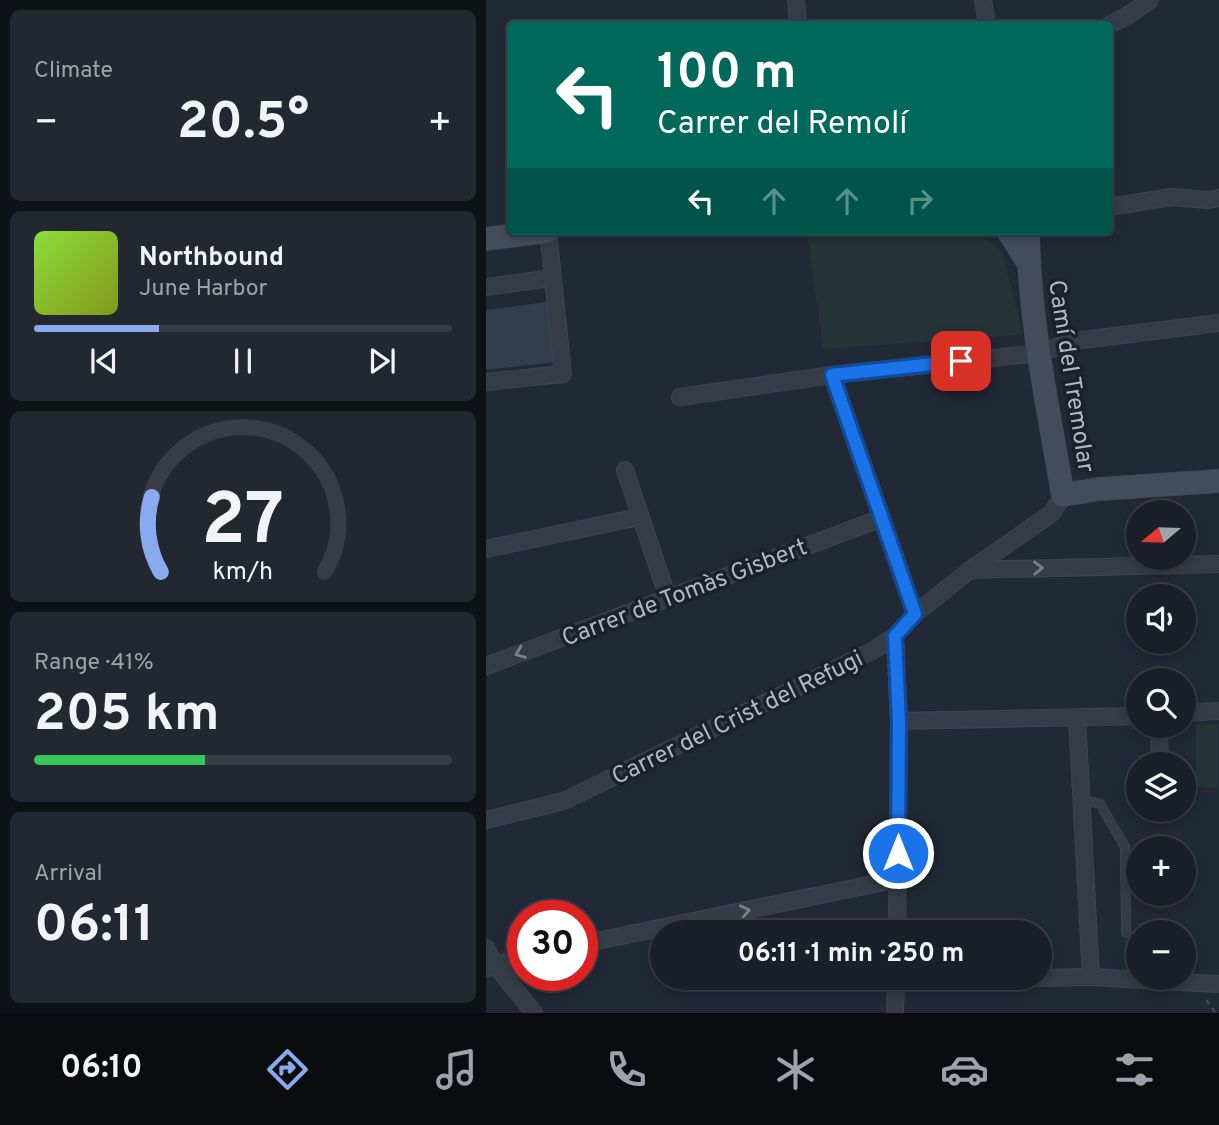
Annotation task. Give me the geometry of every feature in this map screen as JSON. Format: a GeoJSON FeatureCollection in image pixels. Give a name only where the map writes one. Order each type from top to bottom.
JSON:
{"type":"FeatureCollection","features":[{"type":"Feature","properties":{"kind":"street"},"geometry":{"type":"LineString","coordinates":[[796,0],[798,21]]}},
{"type":"Feature","properties":{"kind":"street"},"geometry":{"type":"LineString","coordinates":[[983,0],[986,21]]}},
{"type":"Feature","properties":{"kind":"street"},"geometry":{"type":"LineString","coordinates":[[1113,23],[1150,0]]}},
{"type":"Feature","properties":{"kind":"street"},"geometry":{"type":"LineString","coordinates":[[1113,206],[1172,197],[1213,199]]}},
{"type":"Feature","properties":{"kind":"street"},"geometry":{"type":"LineString","coordinates":[[486,239],[517,235]]}},
{"type":"Feature","properties":{"kind":"street"},"geometry":{"type":"LineString","coordinates":[[486,382],[563,373],[548,235]]}},
{"type":"Feature","properties":{"kind":"street","name":"Camí del Tremolar"},"geometry":{"type":"LineString","coordinates":[[1010,235],[1028,264]]}},
{"type":"Feature","properties":{"kind":"street","name":"Camí del Tremolar"},"geometry":{"type":"LineString","coordinates":[[1028,235],[1028,264],[1039,353],[1063,495]]}},
{"type":"Feature","properties":{"kind":"street"},"geometry":{"type":"LineString","coordinates":[[486,287],[552,278]]}},
{"type":"Feature","properties":{"kind":"street"},"geometry":{"type":"LineString","coordinates":[[680,397],[832,375],[1039,353],[1075,341],[1219,323]]}},
{"type":"Feature","properties":{"kind":"street"},"geometry":{"type":"LineString","coordinates":[[832,375],[915,614]]}},
{"type":"Feature","properties":{"kind":"street"},"geometry":{"type":"LineString","coordinates":[[625,470],[668,598]]}},
{"type":"Feature","properties":{"kind":"street"},"geometry":{"type":"LineString","coordinates":[[1063,495],[1099,489],[1219,481]]}},
{"type":"Feature","properties":{"kind":"street","name":"Carrer del Crist del Refugi"},"geometry":{"type":"LineString","coordinates":[[486,820],[564,801],[844,664],[895,636],[915,614],[970,570],[1052,513],[1063,495]]}},
{"type":"Feature","properties":{"kind":"street"},"geometry":{"type":"LineString","coordinates":[[486,549],[639,517]]}},
{"type":"Feature","properties":{"kind":"street","name":"Carrer de Tomàs Gisbert"},"geometry":{"type":"LineString","coordinates":[[486,666],[882,518]]}},
{"type":"Feature","properties":{"kind":"street"},"geometry":{"type":"LineString","coordinates":[[970,570],[1219,564]]}},
{"type":"Feature","properties":{"kind":"street"},"geometry":{"type":"LineString","coordinates":[[895,636],[899,722],[897,920]]}},
{"type":"Feature","properties":{"kind":"street"},"geometry":{"type":"LineString","coordinates":[[1196,712],[1219,711]]}},
{"type":"Feature","properties":{"kind":"street"},"geometry":{"type":"LineString","coordinates":[[899,722],[1126,716]]}},
{"type":"Feature","properties":{"kind":"street"},"geometry":{"type":"LineString","coordinates":[[1077,718],[1091,978]]}},
{"type":"Feature","properties":{"kind":"street"},"geometry":{"type":"LineString","coordinates":[[598,941],[898,879]]}},
{"type":"Feature","properties":{"kind":"street"},"geometry":{"type":"LineString","coordinates":[[486,948],[491,968],[534,1013]]}},
{"type":"Feature","properties":{"kind":"street"},"geometry":{"type":"LineString","coordinates":[[1052,978],[1217,985]]}},
{"type":"Feature","properties":{"kind":"street"},"geometry":{"type":"LineString","coordinates":[[895,1013],[896,990]]}},
{"type":"Feature","properties":{"kind":"lane"},"geometry":{"type":"LineString","coordinates":[[1081,799],[1100,804],[1125,847],[1126,933]]}},
{"type":"Feature","properties":{"kind":"shaded area"},"geometry":{"type":"Polygon","coordinates":[[[808,235],[982,235],[1002,251],[1023,335],[823,349],[808,235]]]}},
{"type":"Feature","properties":{"kind":"shaded area"},"geometry":{"type":"Polygon","coordinates":[[[1218,724],[1218,787],[1196,787],[1196,725],[1218,724]]]}},
{"type":"Feature","properties":{"kind":"building"},"geometry":{"type":"Polygon","coordinates":[[[548,302],[556,362],[486,370],[486,310],[548,302]]]}},
{"type":"Feature","properties":{"kind":"route"},"geometry":{"type":"LineString","coordinates":[[898,853],[899,722],[895,636],[915,614],[832,375],[961,361]]}}]}
